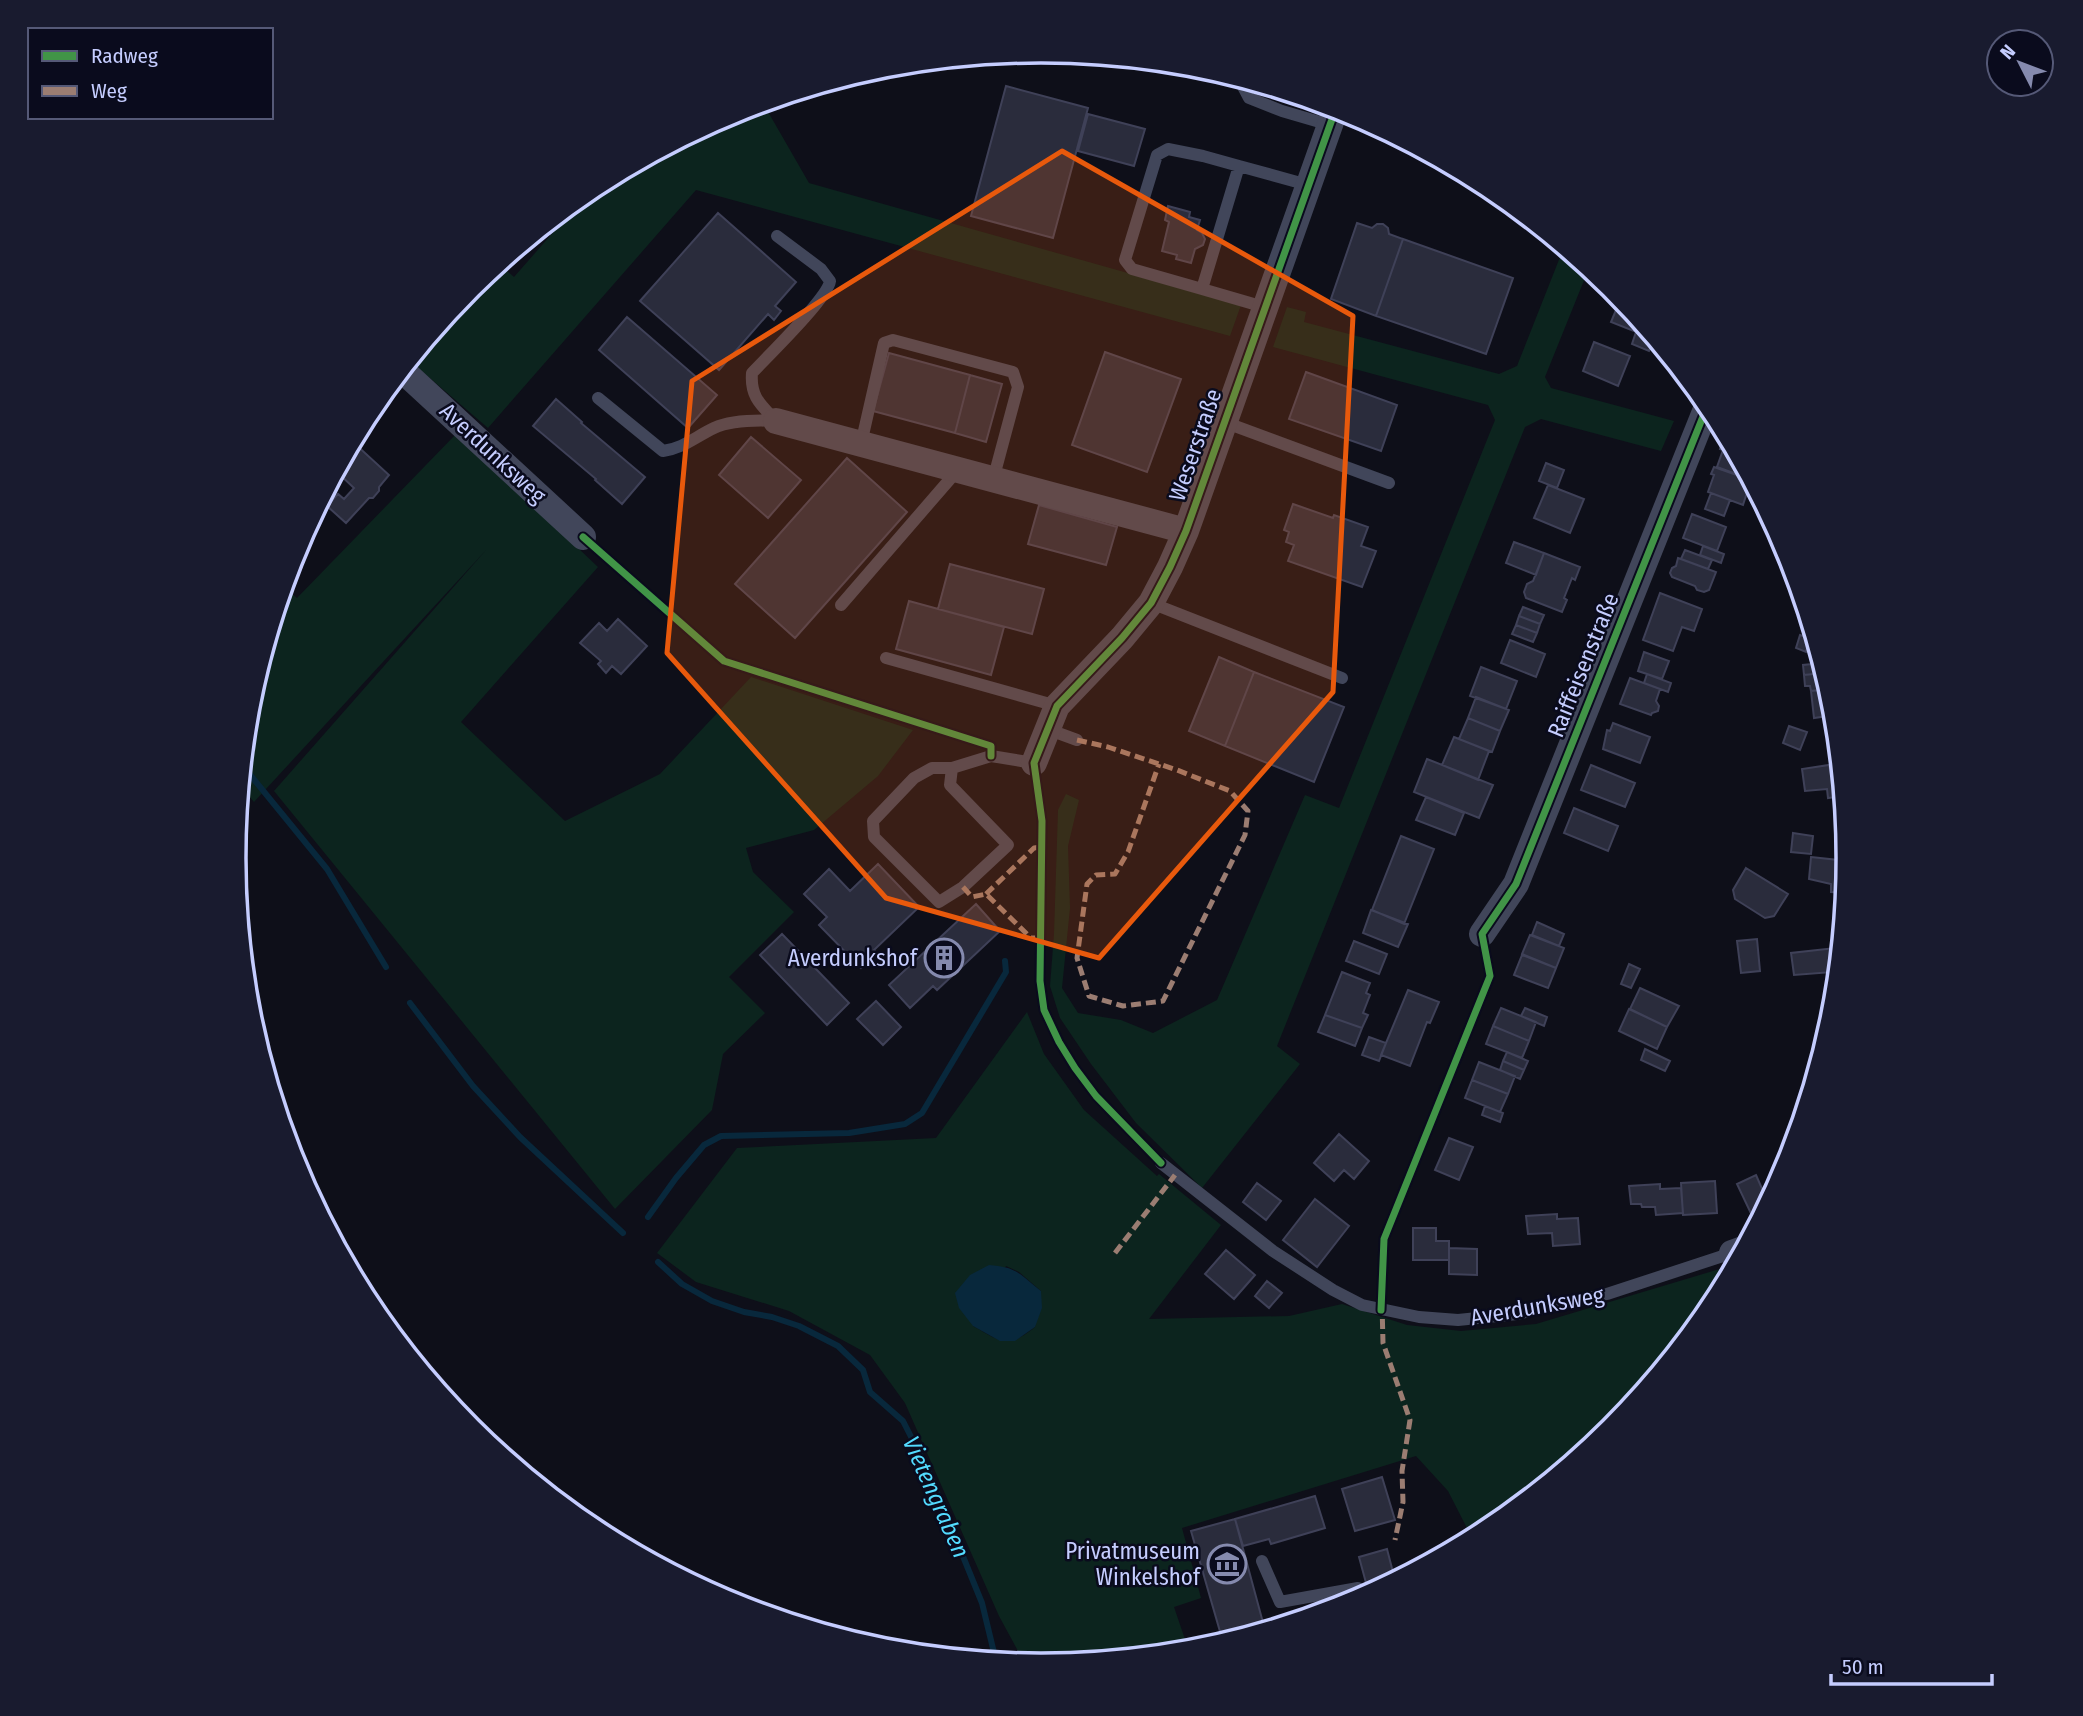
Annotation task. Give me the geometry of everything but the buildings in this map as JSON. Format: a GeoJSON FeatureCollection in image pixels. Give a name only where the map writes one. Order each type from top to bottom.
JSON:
{"type":"FeatureCollection","features":[{"type":"Feature","properties":{"kind":"street","name":"Weserstraße"},"geometry":{"type":"LineString","coordinates":[[1034,763],[1052,717],[1151,603],[1170,567],[1332,119]]}},
{"type":"Feature","properties":{"kind":"street","name":"Averdunksweg"},"geometry":{"type":"LineString","coordinates":[[409,377],[583,537]]}},
{"type":"Feature","properties":{"kind":"street","name":"Raiffeisenstraße"},"geometry":{"type":"LineString","coordinates":[[1482,934],[1516,884],[1703,416]]}},
{"type":"Feature","properties":{"kind":"street","name":"Weserstraße"},"geometry":{"type":"LineString","coordinates":[[776,421],[1185,531]]}},
{"type":"Feature","properties":{"kind":"lane"},"geometry":{"type":"LineString","coordinates":[[1245,90],[1249,98],[1282,111],[1326,116]]}},
{"type":"Feature","properties":{"kind":"lane"},"geometry":{"type":"LineString","coordinates":[[1264,307],[1132,269],[1125,260],[1157,155],[1168,149],[1308,185]]}},
{"type":"Feature","properties":{"kind":"lane"},"geometry":{"type":"LineString","coordinates":[[1202,289],[1238,166]]}},
{"type":"Feature","properties":{"kind":"lane"},"geometry":{"type":"LineString","coordinates":[[776,421],[755,399],[751,385],[752,373],[829,288],[830,281],[821,269],[778,236]]}},
{"type":"Feature","properties":{"kind":"lane"},"geometry":{"type":"LineString","coordinates":[[861,444],[884,343],[893,340],[1013,372],[1018,387],[993,480]]}},
{"type":"Feature","properties":{"kind":"lane"},"geometry":{"type":"LineString","coordinates":[[598,398],[663,451],[677,449],[716,427],[752,420],[776,421]]}},
{"type":"Feature","properties":{"kind":"lane"},"geometry":{"type":"LineString","coordinates":[[1224,422],[1389,483]]}},
{"type":"Feature","properties":{"kind":"lane"},"geometry":{"type":"LineString","coordinates":[[841,605],[957,471]]}},
{"type":"Feature","properties":{"kind":"lane"},"geometry":{"type":"LineString","coordinates":[[1151,603],[1342,678]]}},
{"type":"Feature","properties":{"kind":"lane"},"geometry":{"type":"LineString","coordinates":[[886,658],[1052,717],[1077,740]]}},
{"type":"Feature","properties":{"kind":"lane"},"geometry":{"type":"LineString","coordinates":[[952,768],[950,785],[1008,845],[963,887],[939,902],[874,837],[873,821],[914,778],[932,768],[952,768],[991,756],[1034,763]]}},
{"type":"Feature","properties":{"kind":"lane","name":"Averdunksweg"},"geometry":{"type":"LineString","coordinates":[[1161,1163],[1273,1251],[1333,1290],[1362,1305],[1419,1317],[1458,1320],[1517,1314],[1606,1294],[1732,1253]]}},
{"type":"Feature","properties":{"kind":"lane"},"geometry":{"type":"LineString","coordinates":[[1262,1561],[1280,1602],[1353,1589]]}},
{"type":"Feature","properties":{"kind":"highlighted area"},"geometry":{"type":"Polygon","coordinates":[[[1062,151],[1353,316],[1333,692],[1099,958],[886,898],[667,653],[692,381],[1062,151]]]}},
{"type":"Feature","properties":{"kind":"green space"},"geometry":{"type":"Polygon","coordinates":[[[768,112],[809,183],[1241,305],[1230,336],[696,190],[488,428],[417,367],[479,296],[506,270],[514,277],[558,227],[600,197],[690,145],[768,112]]]}},
{"type":"Feature","properties":{"kind":"green space"},"geometry":{"type":"Polygon","coordinates":[[[1561,256],[1585,278],[1545,377],[1551,388],[1674,421],[1661,451],[1541,419],[1525,427],[1277,1046],[1300,1064],[1202,1188],[1136,1123],[1060,1018],[1050,986],[1058,810],[1066,794],[1079,800],[1068,846],[1070,908],[1062,988],[1078,1013],[1121,1020],[1153,1033],[1217,1000],[1305,795],[1339,808],[1495,420],[1488,405],[1273,347],[1287,307],[1306,312],[1304,322],[1499,374],[1517,366],[1561,256]]]}},
{"type":"Feature","properties":{"kind":"green space"},"geometry":{"type":"Polygon","coordinates":[[[457,433],[598,567],[461,722],[565,821],[660,774],[751,677],[913,730],[878,776],[814,830],[746,848],[753,872],[794,912],[729,977],[765,1013],[723,1054],[712,1110],[615,1209],[274,791],[487,549],[254,802],[249,796],[262,703],[292,594],[297,598],[457,433]]]}},
{"type":"Feature","properties":{"kind":"green space"},"geometry":{"type":"Polygon","coordinates":[[[1027,1012],[1044,1054],[1084,1110],[1157,1176],[1159,1174],[1221,1225],[1149,1319],[1289,1316],[1342,1304],[1407,1325],[1461,1331],[1536,1324],[1723,1268],[1672,1342],[1604,1420],[1566,1456],[1525,1489],[1467,1529],[1448,1491],[1416,1456],[1182,1528],[1201,1598],[1174,1607],[1185,1640],[1093,1651],[1019,1652],[999,1616],[905,1403],[870,1355],[789,1311],[696,1282],[657,1253],[737,1148],[936,1138],[1027,1012]],[[1006,1266],[973,1326],[997,1339],[1017,1339],[1035,1327],[1041,1291],[1019,1272],[1006,1266]]]}},
{"type":"Feature","properties":{"kind":"water"},"geometry":{"type":"Polygon","coordinates":[[[989,1265],[1013,1270],[1041,1291],[1042,1308],[1035,1327],[1015,1341],[1000,1341],[973,1326],[959,1308],[955,1293],[970,1275],[989,1265]]]}},
{"type":"Feature","properties":{"kind":"waterway"},"geometry":{"type":"LineString","coordinates":[[251,776],[327,869],[386,967]]}},
{"type":"Feature","properties":{"kind":"waterway"},"geometry":{"type":"LineString","coordinates":[[648,1217],[704,1145],[721,1136],[849,1133],[905,1124],[922,1113],[1006,972],[1005,961]]}},
{"type":"Feature","properties":{"kind":"waterway"},"geometry":{"type":"LineString","coordinates":[[410,1003],[473,1086],[520,1137],[623,1233]]}},
{"type":"Feature","properties":{"kind":"waterway","name":"Vietengraben"},"geometry":{"type":"LineString","coordinates":[[658,1262],[682,1284],[712,1301],[799,1326],[838,1346],[863,1370],[870,1392],[903,1421],[927,1468],[982,1603],[994,1651]]}},
{"type":"Feature","properties":{"kind":"marked path"},"geometry":{"type":"LineString","coordinates":[[1077,740],[1108,747],[1177,770],[1230,791],[1248,811],[1245,835],[1163,1001],[1123,1006],[1089,996],[1077,958],[1087,884],[1096,875],[1115,874],[1128,852],[1159,764]]}},
{"type":"Feature","properties":{"kind":"marked path"},"geometry":{"type":"LineString","coordinates":[[986,894],[1034,848],[1042,847]]}},
{"type":"Feature","properties":{"kind":"marked path"},"geometry":{"type":"LineString","coordinates":[[963,887],[972,897],[986,894],[1031,938],[1041,938]]}},
{"type":"Feature","properties":{"kind":"marked path"},"geometry":{"type":"LineString","coordinates":[[1115,1253],[1175,1175]]}},
{"type":"Feature","properties":{"kind":"marked path"},"geometry":{"type":"LineString","coordinates":[[1382,1304],[1383,1343],[1410,1420],[1402,1471],[1403,1502],[1395,1540]]}},
{"type":"Feature","properties":{"kind":"cycle path"},"geometry":{"type":"LineString","coordinates":[[1161,1163],[1096,1096],[1059,1042],[1044,1010],[1040,981],[1042,821],[1034,763],[1057,706],[1122,638],[1151,603],[1170,567],[1186,531],[1332,119]]}},
{"type":"Feature","properties":{"kind":"cycle path"},"geometry":{"type":"LineString","coordinates":[[1381,1310],[1384,1239],[1490,976],[1482,934],[1516,884],[1703,416]]}},
{"type":"Feature","properties":{"kind":"cycle path"},"geometry":{"type":"LineString","coordinates":[[583,537],[724,661],[991,746],[991,756]]}},
{"type":"Feature","properties":{"kind":"place","name":"Averdunkshof"},"geometry":{"type":"Point","coordinates":[944,958]}},
{"type":"Feature","properties":{"kind":"place","name":"Privatmuseum Winkelshof"},"geometry":{"type":"Point","coordinates":[1227,1564]}}]}
